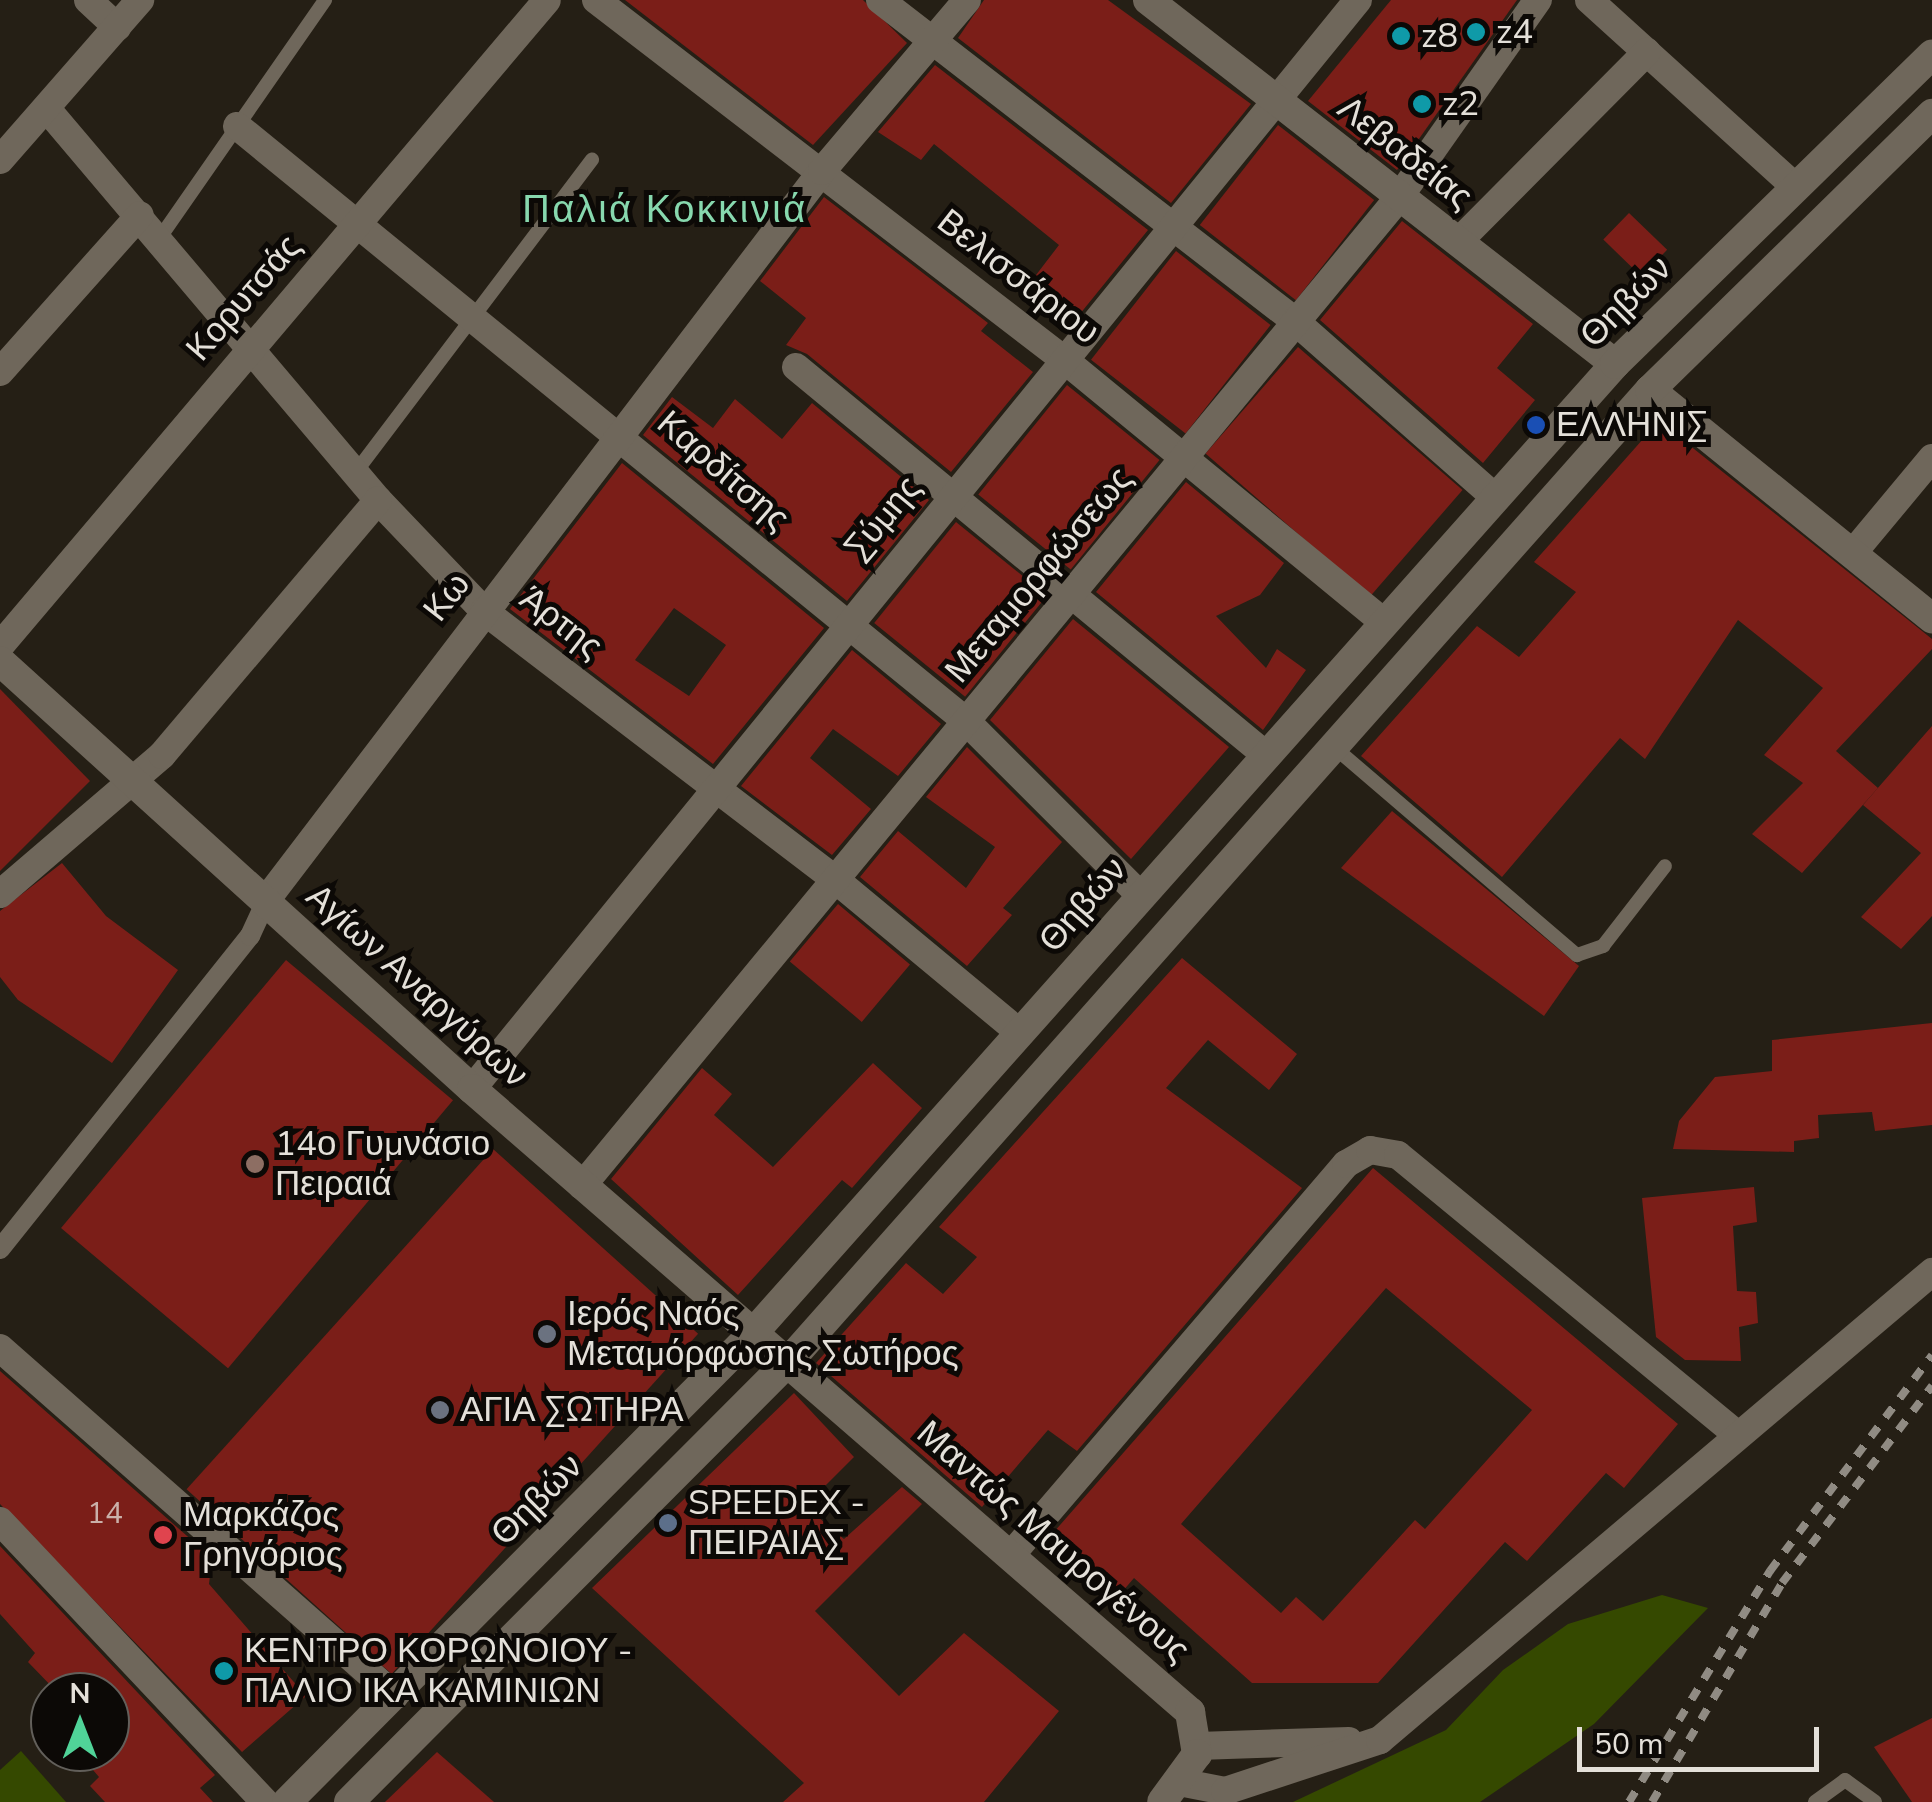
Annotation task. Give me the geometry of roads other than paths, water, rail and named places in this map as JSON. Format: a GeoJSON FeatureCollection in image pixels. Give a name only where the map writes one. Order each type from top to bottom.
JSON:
{"type":"FeatureCollection","features":[{"type":"Feature","properties":{"kind":"main road","name":"Λεβαδείας"},"geometry":{"type":"LineString","coordinates":[[1148,0],[1615,364]]}},
{"type":"Feature","properties":{"kind":"main road","name":"Θηβών"},"geometry":{"type":"LineString","coordinates":[[287,1802],[755,1332],[1615,364],[1932,55]]}},
{"type":"Feature","properties":{"kind":"main road"},"geometry":{"type":"LineString","coordinates":[[349,1802],[789,1360],[1650,390],[1932,114]]}},
{"type":"Feature","properties":{"kind":"main road"},"geometry":{"type":"LineString","coordinates":[[1650,390],[1932,618]]}},
{"type":"Feature","properties":{"kind":"main road","name":"Αγίων Αναργύρων"},"geometry":{"type":"LineString","coordinates":[[0,661],[267,899],[472,1090],[789,1360]]}},
{"type":"Feature","properties":{"kind":"main road","name":"Μαντώς Μαυρογένους"},"geometry":{"type":"LineString","coordinates":[[789,1360],[1190,1712],[1198,1746]]}},
{"type":"Feature","properties":{"kind":"main road"},"geometry":{"type":"LineString","coordinates":[[1171,1792],[1198,1746]]}},
{"type":"Feature","properties":{"kind":"street"},"geometry":{"type":"LineString","coordinates":[[88,0],[117,28]]}},
{"type":"Feature","properties":{"kind":"street"},"geometry":{"type":"LineString","coordinates":[[0,160],[140,0]]}},
{"type":"Feature","properties":{"kind":"street","name":"Κορυτσάς"},"geometry":{"type":"LineString","coordinates":[[0,646],[547,0]]}},
{"type":"Feature","properties":{"kind":"street","name":"Βελισσάριου"},"geometry":{"type":"LineString","coordinates":[[596,0],[822,170],[1066,362],[1385,623]]}},
{"type":"Feature","properties":{"kind":"street"},"geometry":{"type":"LineString","coordinates":[[880,0],[1295,321],[1496,498]]}},
{"type":"Feature","properties":{"kind":"street","name":"Κω"},"geometry":{"type":"LineString","coordinates":[[0,1249],[250,936],[267,899],[822,170],[967,0]]}},
{"type":"Feature","properties":{"kind":"street","name":"Σύμης"},"geometry":{"type":"LineString","coordinates":[[472,1090],[847,621],[1066,362],[1358,0]]}},
{"type":"Feature","properties":{"kind":"street","name":"Μεταμορφώσεως"},"geometry":{"type":"LineString","coordinates":[[582,1186],[1400,196],[1538,0]]}},
{"type":"Feature","properties":{"kind":"street"},"geometry":{"type":"LineString","coordinates":[[1589,0],[1794,187]]}},
{"type":"Feature","properties":{"kind":"street"},"geometry":{"type":"LineString","coordinates":[[1458,242],[1647,52]]}},
{"type":"Feature","properties":{"kind":"street","name":"Άρτης"},"geometry":{"type":"LineString","coordinates":[[48,109],[355,474],[484,611],[836,881],[1020,1034]]}},
{"type":"Feature","properties":{"kind":"street","name":"Καρδίτσης"},"geometry":{"type":"LineString","coordinates":[[237,126],[471,320],[622,434],[966,722],[1140,895]]}},
{"type":"Feature","properties":{"kind":"street"},"geometry":{"type":"LineString","coordinates":[[0,372],[140,215]]}},
{"type":"Feature","properties":{"kind":"street"},"geometry":{"type":"LineString","coordinates":[[796,367],[1267,756]]}},
{"type":"Feature","properties":{"kind":"street"},"geometry":{"type":"LineString","coordinates":[[1852,554],[1932,458]]}},
{"type":"Feature","properties":{"kind":"street"},"geometry":{"type":"LineString","coordinates":[[0,894],[132,782],[378,500]]}},
{"type":"Feature","properties":{"kind":"street"},"geometry":{"type":"LineString","coordinates":[[1011,1555],[1346,1164],[1370,1150],[1398,1154],[1736,1434]]}},
{"type":"Feature","properties":{"kind":"street"},"geometry":{"type":"LineString","coordinates":[[1171,1792],[1225,1791],[1380,1740],[1736,1434],[1932,1272]]}},
{"type":"Feature","properties":{"kind":"street"},"geometry":{"type":"LineString","coordinates":[[0,1348],[395,1696]]}},
{"type":"Feature","properties":{"kind":"street"},"geometry":{"type":"LineString","coordinates":[[0,1521],[265,1802]]}},
{"type":"Feature","properties":{"kind":"street"},"geometry":{"type":"LineString","coordinates":[[1198,1746],[1380,1740]]}},
{"type":"Feature","properties":{"kind":"lane"},"geometry":{"type":"LineString","coordinates":[[160,239],[324,0]]}},
{"type":"Feature","properties":{"kind":"lane"},"geometry":{"type":"LineString","coordinates":[[355,474],[592,160]]}},
{"type":"Feature","properties":{"kind":"lane"},"geometry":{"type":"LineString","coordinates":[[1334,746],[1577,955],[1603,946],[1665,866]]}},
{"type":"Feature","properties":{"kind":"lane"},"geometry":{"type":"LineString","coordinates":[[1816,1802],[1845,1780],[1874,1802]]}},
{"type":"Feature","properties":{"kind":"railway"},"geometry":{"type":"LineString","coordinates":[[1629,1802],[1770,1571],[1932,1355]]}},
{"type":"Feature","properties":{"kind":"railway"},"geometry":{"type":"LineString","coordinates":[[1652,1802],[1782,1583],[1932,1386]]}},
{"type":"Feature","properties":{"kind":"place","name":"z4"},"geometry":{"type":"Point","coordinates":[1476,32]}},
{"type":"Feature","properties":{"kind":"place","name":"z8"},"geometry":{"type":"Point","coordinates":[1401,36]}},
{"type":"Feature","properties":{"kind":"place","name":"z2"},"geometry":{"type":"Point","coordinates":[1422,104]}},
{"type":"Feature","properties":{"kind":"place","name":"ΕΛΛΗΝΙΣ"},"geometry":{"type":"Point","coordinates":[1536,425]}},
{"type":"Feature","properties":{"kind":"place","name":"14ο Γυμνάσιο Πειραιά"},"geometry":{"type":"Point","coordinates":[255,1164]}},
{"type":"Feature","properties":{"kind":"place","name":"Ιερός Ναός Μεταμόρφωσης Σωτήρος"},"geometry":{"type":"Point","coordinates":[547,1334]}},
{"type":"Feature","properties":{"kind":"place","name":"ΑΓΙΑ ΣΩΤΗΡΑ"},"geometry":{"type":"Point","coordinates":[440,1410]}},
{"type":"Feature","properties":{"kind":"place","name":"SPEEDEX - ΠΕΙΡΑΙΑΣ"},"geometry":{"type":"Point","coordinates":[668,1523]}},
{"type":"Feature","properties":{"kind":"place","name":"Μαρκάζος Γρηγόριος"},"geometry":{"type":"Point","coordinates":[163,1535]}},
{"type":"Feature","properties":{"kind":"place","name":"ΚΕΝΤΡΟ ΚΟΡΩΝΟΙΟΥ - ΠΑΛΙΟ ΙΚΑ ΚΑΜΙΝΙΩΝ"},"geometry":{"type":"Point","coordinates":[224,1671]}},
{"type":"Feature","properties":{"kind":"district","name":"Παλιά Κοκκινιά"},"geometry":{"type":"Point","coordinates":[665,210]}}]}
